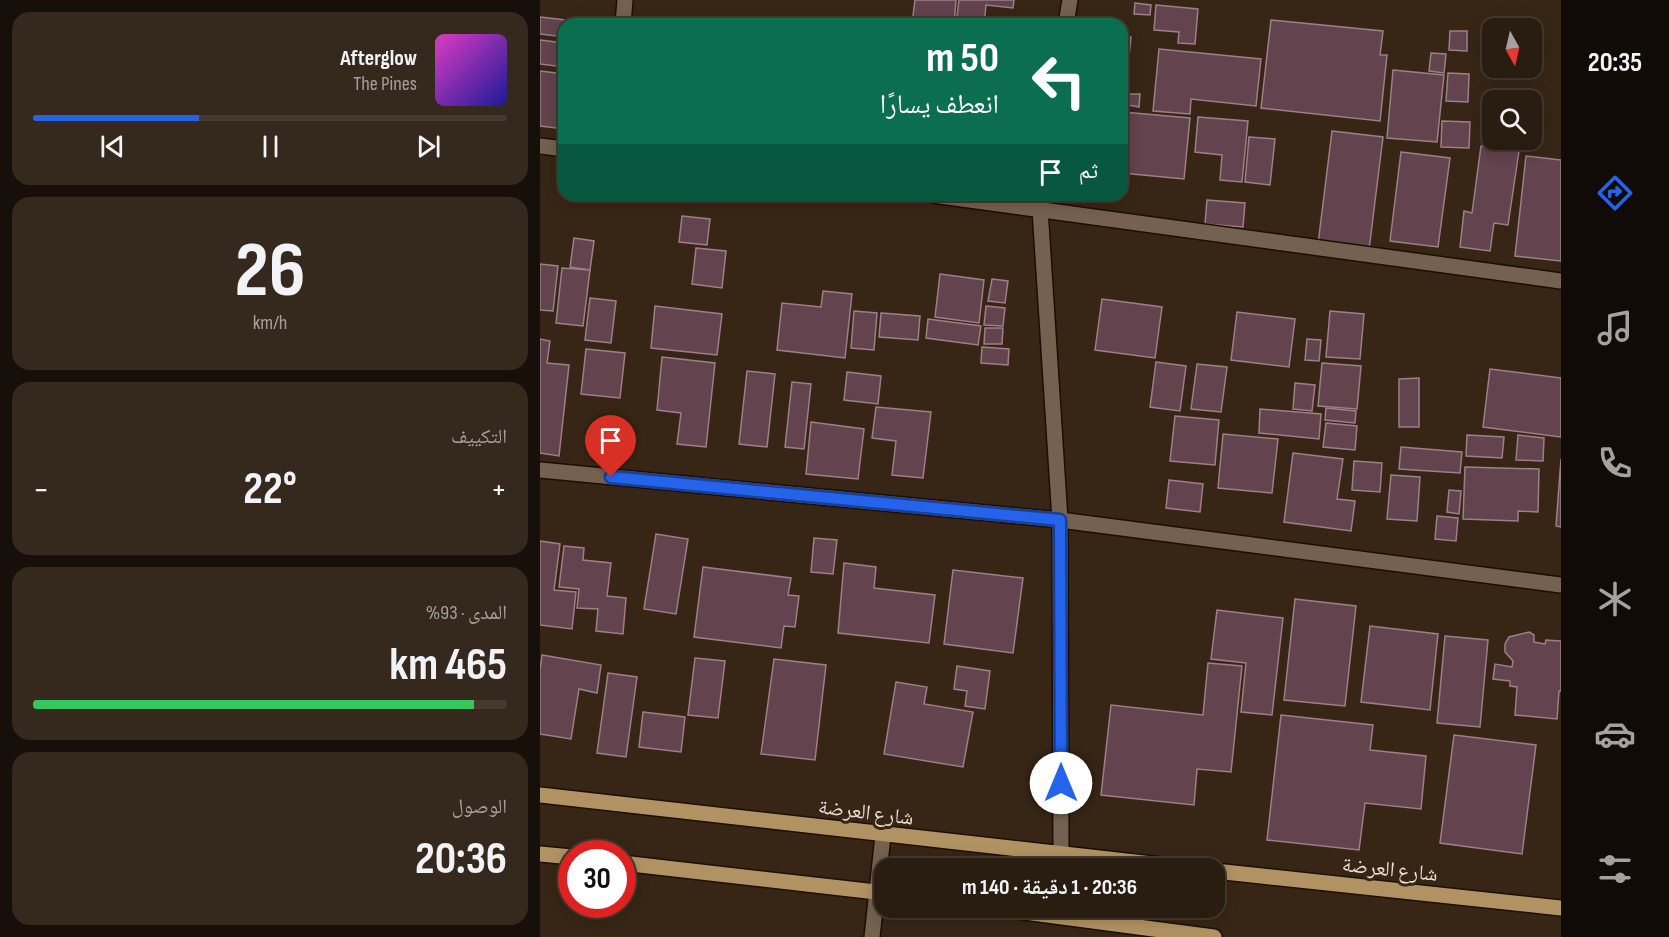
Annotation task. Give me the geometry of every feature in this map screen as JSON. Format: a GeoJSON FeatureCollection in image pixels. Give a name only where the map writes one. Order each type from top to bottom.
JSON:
{"type":"FeatureCollection","features":[{"type":"Feature","properties":{"kind":"main road","name":"شارع العرضة"},"geometry":{"type":"LineString","coordinates":[[540,795],[1090,858]]}},
{"type":"Feature","properties":{"kind":"main road"},"geometry":{"type":"LineString","coordinates":[[540,854],[558,856]]}},
{"type":"Feature","properties":{"kind":"main road"},"geometry":{"type":"LineString","coordinates":[[636,865],[874,892]]}},
{"type":"Feature","properties":{"kind":"main road","name":"شارع العرضة"},"geometry":{"type":"LineString","coordinates":[[1225,872],[1561,908]]}},
{"type":"Feature","properties":{"kind":"main road"},"geometry":{"type":"LineString","coordinates":[[1069,918],[1214,937]]}},
{"type":"Feature","properties":{"kind":"street"},"geometry":{"type":"LineString","coordinates":[[624,18],[625,0]]}},
{"type":"Feature","properties":{"kind":"street"},"geometry":{"type":"LineString","coordinates":[[1067,18],[1070,0]]}},
{"type":"Feature","properties":{"kind":"street"},"geometry":{"type":"LineString","coordinates":[[540,146],[558,148]]}},
{"type":"Feature","properties":{"kind":"street"},"geometry":{"type":"LineString","coordinates":[[1026,201],[1561,280]]}},
{"type":"Feature","properties":{"kind":"street"},"geometry":{"type":"LineString","coordinates":[[1041,202],[1060,520],[1061,855]]}},
{"type":"Feature","properties":{"kind":"street"},"geometry":{"type":"LineString","coordinates":[[540,470],[1060,520],[1561,585]]}},
{"type":"Feature","properties":{"kind":"street"},"geometry":{"type":"LineString","coordinates":[[882,835],[882,858]]}},
{"type":"Feature","properties":{"kind":"street"},"geometry":{"type":"LineString","coordinates":[[872,937],[876,918]]}},
{"type":"Feature","properties":{"kind":"building"},"geometry":{"type":"Polygon","coordinates":[[[915,0],[956,0],[954,18],[913,18],[915,0]]]}},
{"type":"Feature","properties":{"kind":"building"},"geometry":{"type":"Polygon","coordinates":[[[959,0],[1014,0],[1013,8],[986,5],[985,18],[957,18],[959,0]]]}},
{"type":"Feature","properties":{"kind":"building"},"geometry":{"type":"Polygon","coordinates":[[[1135,3],[1151,5],[1150,15],[1134,14],[1135,3]]]}},
{"type":"Feature","properties":{"kind":"building"},"geometry":{"type":"Polygon","coordinates":[[[1156,5],[1198,9],[1195,44],[1178,43],[1179,32],[1154,30],[1156,5]]]}},
{"type":"Feature","properties":{"kind":"building"},"geometry":{"type":"Polygon","coordinates":[[[540,17],[558,19],[558,36],[540,34],[540,17]]]}},
{"type":"Feature","properties":{"kind":"building"},"geometry":{"type":"Polygon","coordinates":[[[1271,20],[1383,31],[1380,55],[1387,55],[1380,121],[1261,108],[1271,20]]]}},
{"type":"Feature","properties":{"kind":"building"},"geometry":{"type":"Polygon","coordinates":[[[1450,31],[1467,31],[1467,51],[1449,50],[1450,31]]]}},
{"type":"Feature","properties":{"kind":"building"},"geometry":{"type":"Polygon","coordinates":[[[1128,37],[1131,37],[1128,67],[1128,37]]]}},
{"type":"Feature","properties":{"kind":"building"},"geometry":{"type":"Polygon","coordinates":[[[540,40],[558,42],[558,66],[540,64],[540,40]]]}},
{"type":"Feature","properties":{"kind":"building"},"geometry":{"type":"Polygon","coordinates":[[[1159,49],[1261,59],[1256,106],[1191,99],[1190,114],[1153,111],[1159,49]]]}},
{"type":"Feature","properties":{"kind":"building"},"geometry":{"type":"Polygon","coordinates":[[[1431,53],[1446,54],[1444,73],[1429,71],[1431,53]]]}},
{"type":"Feature","properties":{"kind":"building"},"geometry":{"type":"Polygon","coordinates":[[[1393,70],[1444,75],[1437,142],[1387,138],[1393,70]]]}},
{"type":"Feature","properties":{"kind":"building"},"geometry":{"type":"Polygon","coordinates":[[[540,71],[558,73],[558,128],[540,126],[540,71]]]}},
{"type":"Feature","properties":{"kind":"building"},"geometry":{"type":"Polygon","coordinates":[[[1448,73],[1469,74],[1468,102],[1446,101],[1448,73]]]}},
{"type":"Feature","properties":{"kind":"building"},"geometry":{"type":"Polygon","coordinates":[[[1129,94],[1140,94],[1139,107],[1128,105],[1129,94]]]}},
{"type":"Feature","properties":{"kind":"building"},"geometry":{"type":"Polygon","coordinates":[[[1128,112],[1190,118],[1184,179],[1128,174],[1128,112]]]}},
{"type":"Feature","properties":{"kind":"building"},"geometry":{"type":"Polygon","coordinates":[[[1198,117],[1248,121],[1242,182],[1220,180],[1222,155],[1195,152],[1198,117]]]}},
{"type":"Feature","properties":{"kind":"building"},"geometry":{"type":"Polygon","coordinates":[[[1442,121],[1470,122],[1469,148],[1441,147],[1442,121]]]}},
{"type":"Feature","properties":{"kind":"building"},"geometry":{"type":"Polygon","coordinates":[[[1332,131],[1383,137],[1369,250],[1318,244],[1332,131]]]}},
{"type":"Feature","properties":{"kind":"building"},"geometry":{"type":"Polygon","coordinates":[[[1249,137],[1275,139],[1270,185],[1245,182],[1249,137]]]}},
{"type":"Feature","properties":{"kind":"building"},"geometry":{"type":"Polygon","coordinates":[[[1481,146],[1482,150],[1519,151],[1508,225],[1494,223],[1490,251],[1460,247],[1464,211],[1472,213],[1481,146]]]}},
{"type":"Feature","properties":{"kind":"building"},"geometry":{"type":"Polygon","coordinates":[[[1401,152],[1450,158],[1438,247],[1390,241],[1401,152]]]}},
{"type":"Feature","properties":{"kind":"building"},"geometry":{"type":"Polygon","coordinates":[[[1526,156],[1561,160],[1561,261],[1515,256],[1526,156]]]}},
{"type":"Feature","properties":{"kind":"building"},"geometry":{"type":"Polygon","coordinates":[[[1207,200],[1245,203],[1243,227],[1205,224],[1207,200]]]}},
{"type":"Feature","properties":{"kind":"building"},"geometry":{"type":"Polygon","coordinates":[[[682,216],[710,219],[707,245],[679,242],[682,216]]]}},
{"type":"Feature","properties":{"kind":"building"},"geometry":{"type":"Polygon","coordinates":[[[574,238],[594,241],[590,270],[570,267],[574,238]]]}},
{"type":"Feature","properties":{"kind":"building"},"geometry":{"type":"Polygon","coordinates":[[[696,248],[726,251],[722,288],[692,284],[696,248]]]}},
{"type":"Feature","properties":{"kind":"building"},"geometry":{"type":"Polygon","coordinates":[[[540,264],[558,266],[553,311],[540,310],[540,264]]]}},
{"type":"Feature","properties":{"kind":"building"},"geometry":{"type":"Polygon","coordinates":[[[562,268],[590,270],[583,326],[556,323],[562,268]]]}},
{"type":"Feature","properties":{"kind":"building"},"geometry":{"type":"Polygon","coordinates":[[[940,274],[984,280],[979,323],[935,317],[940,274]]]}},
{"type":"Feature","properties":{"kind":"building"},"geometry":{"type":"Polygon","coordinates":[[[992,279],[1008,281],[1005,303],[988,301],[992,279]]]}},
{"type":"Feature","properties":{"kind":"building"},"geometry":{"type":"Polygon","coordinates":[[[823,291],[852,294],[845,358],[777,350],[782,303],[821,307],[823,291]]]}},
{"type":"Feature","properties":{"kind":"building"},"geometry":{"type":"Polygon","coordinates":[[[590,298],[616,301],[611,343],[585,340],[590,298]]]}},
{"type":"Feature","properties":{"kind":"building"},"geometry":{"type":"Polygon","coordinates":[[[1102,299],[1162,307],[1155,358],[1095,350],[1102,299]]]}},
{"type":"Feature","properties":{"kind":"building"},"geometry":{"type":"Polygon","coordinates":[[[655,306],[722,314],[717,355],[651,348],[655,306]]]}},
{"type":"Feature","properties":{"kind":"building"},"geometry":{"type":"Polygon","coordinates":[[[986,306],[1005,308],[1003,326],[984,325],[986,306]]]}},
{"type":"Feature","properties":{"kind":"building"},"geometry":{"type":"Polygon","coordinates":[[[854,311],[877,313],[874,350],[851,348],[854,311]]]}},
{"type":"Feature","properties":{"kind":"building"},"geometry":{"type":"Polygon","coordinates":[[[1330,311],[1364,314],[1360,359],[1326,357],[1330,311]]]}},
{"type":"Feature","properties":{"kind":"building"},"geometry":{"type":"Polygon","coordinates":[[[1237,312],[1295,319],[1289,367],[1231,360],[1237,312]]]}},
{"type":"Feature","properties":{"kind":"building"},"geometry":{"type":"Polygon","coordinates":[[[881,313],[920,316],[918,340],[879,337],[881,313]]]}},
{"type":"Feature","properties":{"kind":"building"},"geometry":{"type":"Polygon","coordinates":[[[928,319],[981,326],[978,345],[926,338],[928,319]]]}},
{"type":"Feature","properties":{"kind":"building"},"geometry":{"type":"Polygon","coordinates":[[[985,328],[1003,328],[1002,344],[984,344],[985,328]]]}},
{"type":"Feature","properties":{"kind":"building"},"geometry":{"type":"Polygon","coordinates":[[[540,339],[550,341],[547,363],[569,365],[559,456],[540,453],[540,339]]]}},
{"type":"Feature","properties":{"kind":"building"},"geometry":{"type":"Polygon","coordinates":[[[1307,339],[1321,340],[1319,361],[1305,360],[1307,339]]]}},
{"type":"Feature","properties":{"kind":"building"},"geometry":{"type":"Polygon","coordinates":[[[982,347],[1009,349],[1008,365],[981,363],[982,347]]]}},
{"type":"Feature","properties":{"kind":"building"},"geometry":{"type":"Polygon","coordinates":[[[586,349],[625,353],[620,398],[581,394],[586,349]]]}},
{"type":"Feature","properties":{"kind":"building"},"geometry":{"type":"Polygon","coordinates":[[[662,357],[715,363],[706,447],[677,444],[681,413],[657,410],[662,357]]]}},
{"type":"Feature","properties":{"kind":"building"},"geometry":{"type":"Polygon","coordinates":[[[1156,362],[1186,366],[1180,411],[1150,407],[1156,362]]]}},
{"type":"Feature","properties":{"kind":"building"},"geometry":{"type":"Polygon","coordinates":[[[1322,363],[1361,366],[1357,409],[1318,406],[1322,363]]]}},
{"type":"Feature","properties":{"kind":"building"},"geometry":{"type":"Polygon","coordinates":[[[1197,364],[1227,367],[1221,412],[1191,409],[1197,364]]]}},
{"type":"Feature","properties":{"kind":"building"},"geometry":{"type":"Polygon","coordinates":[[[1490,369],[1561,378],[1561,437],[1483,427],[1490,369]]]}},
{"type":"Feature","properties":{"kind":"building"},"geometry":{"type":"Polygon","coordinates":[[[747,371],[775,374],[767,447],[739,444],[747,371]]]}},
{"type":"Feature","properties":{"kind":"building"},"geometry":{"type":"Polygon","coordinates":[[[847,372],[881,376],[878,404],[844,400],[847,372]]]}},
{"type":"Feature","properties":{"kind":"building"},"geometry":{"type":"Polygon","coordinates":[[[1419,378],[1419,427],[1399,427],[1399,379],[1419,378]]]}},
{"type":"Feature","properties":{"kind":"building"},"geometry":{"type":"Polygon","coordinates":[[[792,382],[811,384],[804,449],[785,447],[792,382]]]}},
{"type":"Feature","properties":{"kind":"building"},"geometry":{"type":"Polygon","coordinates":[[[1295,383],[1315,385],[1312,411],[1293,409],[1295,383]]]}},
{"type":"Feature","properties":{"kind":"building"},"geometry":{"type":"Polygon","coordinates":[[[876,407],[931,412],[923,478],[892,475],[896,441],[872,438],[876,407]]]}},
{"type":"Feature","properties":{"kind":"building"},"geometry":{"type":"Polygon","coordinates":[[[1326,408],[1356,411],[1355,423],[1325,420],[1326,408]]]}},
{"type":"Feature","properties":{"kind":"building"},"geometry":{"type":"Polygon","coordinates":[[[1260,409],[1321,414],[1319,439],[1259,433],[1260,409]]]}},
{"type":"Feature","properties":{"kind":"building"},"geometry":{"type":"Polygon","coordinates":[[[1175,416],[1219,420],[1215,465],[1170,461],[1175,416]]]}},
{"type":"Feature","properties":{"kind":"building"},"geometry":{"type":"Polygon","coordinates":[[[811,422],[864,429],[858,479],[806,474],[811,422]]]}},
{"type":"Feature","properties":{"kind":"building"},"geometry":{"type":"Polygon","coordinates":[[[1326,423],[1357,426],[1355,450],[1323,447],[1326,423]]]}},
{"type":"Feature","properties":{"kind":"building"},"geometry":{"type":"Polygon","coordinates":[[[1223,434],[1278,439],[1272,493],[1218,488],[1223,434]]]}},
{"type":"Feature","properties":{"kind":"building"},"geometry":{"type":"Polygon","coordinates":[[[1467,435],[1504,437],[1502,458],[1466,456],[1467,435]]]}},
{"type":"Feature","properties":{"kind":"building"},"geometry":{"type":"Polygon","coordinates":[[[1518,435],[1544,438],[1543,461],[1516,460],[1518,435]]]}},
{"type":"Feature","properties":{"kind":"building"},"geometry":{"type":"Polygon","coordinates":[[[1401,447],[1462,452],[1460,473],[1399,469],[1401,447]]]}},
{"type":"Feature","properties":{"kind":"building"},"geometry":{"type":"Polygon","coordinates":[[[1293,453],[1343,459],[1337,499],[1355,501],[1351,531],[1284,522],[1293,453]]]}},
{"type":"Feature","properties":{"kind":"building"},"geometry":{"type":"Polygon","coordinates":[[[1561,459],[1561,527],[1556,526],[1561,459]]]}},
{"type":"Feature","properties":{"kind":"building"},"geometry":{"type":"Polygon","coordinates":[[[1354,461],[1382,463],[1380,492],[1352,490],[1354,461]]]}},
{"type":"Feature","properties":{"kind":"building"},"geometry":{"type":"Polygon","coordinates":[[[1465,467],[1539,469],[1538,512],[1518,511],[1518,521],[1463,519],[1465,467]]]}},
{"type":"Feature","properties":{"kind":"building"},"geometry":{"type":"Polygon","coordinates":[[[1391,475],[1420,477],[1417,521],[1387,519],[1391,475]]]}},
{"type":"Feature","properties":{"kind":"building"},"geometry":{"type":"Polygon","coordinates":[[[1169,480],[1203,484],[1200,512],[1166,508],[1169,480]]]}},
{"type":"Feature","properties":{"kind":"building"},"geometry":{"type":"Polygon","coordinates":[[[1449,490],[1461,491],[1459,514],[1447,512],[1449,490]]]}},
{"type":"Feature","properties":{"kind":"building"},"geometry":{"type":"Polygon","coordinates":[[[1437,516],[1458,518],[1456,541],[1435,539],[1437,516]]]}},
{"type":"Feature","properties":{"kind":"building"},"geometry":{"type":"Polygon","coordinates":[[[656,534],[688,539],[676,614],[644,609],[656,534]]]}},
{"type":"Feature","properties":{"kind":"building"},"geometry":{"type":"Polygon","coordinates":[[[814,538],[837,540],[833,574],[811,572],[814,538]]]}},
{"type":"Feature","properties":{"kind":"building"},"geometry":{"type":"Polygon","coordinates":[[[540,541],[560,544],[554,590],[576,592],[572,629],[540,625],[540,541]]]}},
{"type":"Feature","properties":{"kind":"building"},"geometry":{"type":"Polygon","coordinates":[[[564,546],[584,548],[583,560],[611,563],[607,596],[626,598],[623,634],[596,631],[598,609],[577,608],[579,589],[559,587],[564,546]]]}},
{"type":"Feature","properties":{"kind":"building"},"geometry":{"type":"Polygon","coordinates":[[[844,563],[876,567],[874,588],[935,595],[929,643],[838,633],[844,563]]]}},
{"type":"Feature","properties":{"kind":"building"},"geometry":{"type":"Polygon","coordinates":[[[703,567],[791,578],[788,595],[799,596],[795,627],[784,626],[781,648],[694,637],[703,567]]]}},
{"type":"Feature","properties":{"kind":"building"},"geometry":{"type":"Polygon","coordinates":[[[953,570],[1023,578],[1013,653],[944,644],[953,570]]]}},
{"type":"Feature","properties":{"kind":"building"},"geometry":{"type":"Polygon","coordinates":[[[1295,599],[1356,606],[1345,706],[1284,700],[1295,599]]]}},
{"type":"Feature","properties":{"kind":"building"},"geometry":{"type":"Polygon","coordinates":[[[1217,610],[1283,618],[1272,715],[1241,712],[1246,663],[1211,659],[1217,610]]]}},
{"type":"Feature","properties":{"kind":"building"},"geometry":{"type":"Polygon","coordinates":[[[1370,626],[1438,634],[1430,710],[1361,702],[1370,626]]]}},
{"type":"Feature","properties":{"kind":"building"},"geometry":{"type":"Polygon","coordinates":[[[1529,632],[1534,635],[1534,642],[1545,644],[1546,640],[1561,641],[1561,691],[1559,691],[1557,719],[1515,715],[1517,687],[1510,686],[1510,681],[1493,679],[1495,664],[1512,667],[1513,661],[1505,652],[1505,644],[1509,637],[1529,632]]]}},
{"type":"Feature","properties":{"kind":"building"},"geometry":{"type":"Polygon","coordinates":[[[1445,636],[1488,640],[1480,727],[1437,723],[1445,636]]]}},
{"type":"Feature","properties":{"kind":"building"},"geometry":{"type":"Polygon","coordinates":[[[542,655],[601,665],[597,693],[579,689],[571,739],[540,734],[542,655]]]}},
{"type":"Feature","properties":{"kind":"building"},"geometry":{"type":"Polygon","coordinates":[[[695,658],[725,661],[718,718],[688,715],[695,658]]]}},
{"type":"Feature","properties":{"kind":"building"},"geometry":{"type":"Polygon","coordinates":[[[774,659],[826,665],[815,760],[761,754],[774,659]]]}},
{"type":"Feature","properties":{"kind":"building"},"geometry":{"type":"Polygon","coordinates":[[[1208,663],[1242,666],[1231,772],[1197,769],[1194,805],[1101,795],[1111,705],[1203,715],[1208,663]]]}},
{"type":"Feature","properties":{"kind":"building"},"geometry":{"type":"Polygon","coordinates":[[[957,666],[990,671],[985,709],[965,706],[967,691],[954,689],[957,666]]]}},
{"type":"Feature","properties":{"kind":"building"},"geometry":{"type":"Polygon","coordinates":[[[608,673],[637,677],[626,757],[597,753],[608,673]]]}},
{"type":"Feature","properties":{"kind":"building"},"geometry":{"type":"Polygon","coordinates":[[[896,682],[927,687],[924,704],[973,712],[963,767],[884,754],[896,682]]]}},
{"type":"Feature","properties":{"kind":"building"},"geometry":{"type":"Polygon","coordinates":[[[643,712],[685,717],[681,752],[639,747],[643,712]]]}},
{"type":"Feature","properties":{"kind":"building"},"geometry":{"type":"Polygon","coordinates":[[[1281,715],[1373,725],[1370,750],[1426,756],[1421,809],[1365,803],[1359,850],[1267,840],[1281,715]]]}},
{"type":"Feature","properties":{"kind":"building"},"geometry":{"type":"Polygon","coordinates":[[[1454,735],[1536,745],[1522,854],[1440,843],[1454,735]]]}},
{"type":"Feature","properties":{"kind":"route"},"geometry":{"type":"LineString","coordinates":[[611,477],[1060,520],[1061,783]]}}]}
